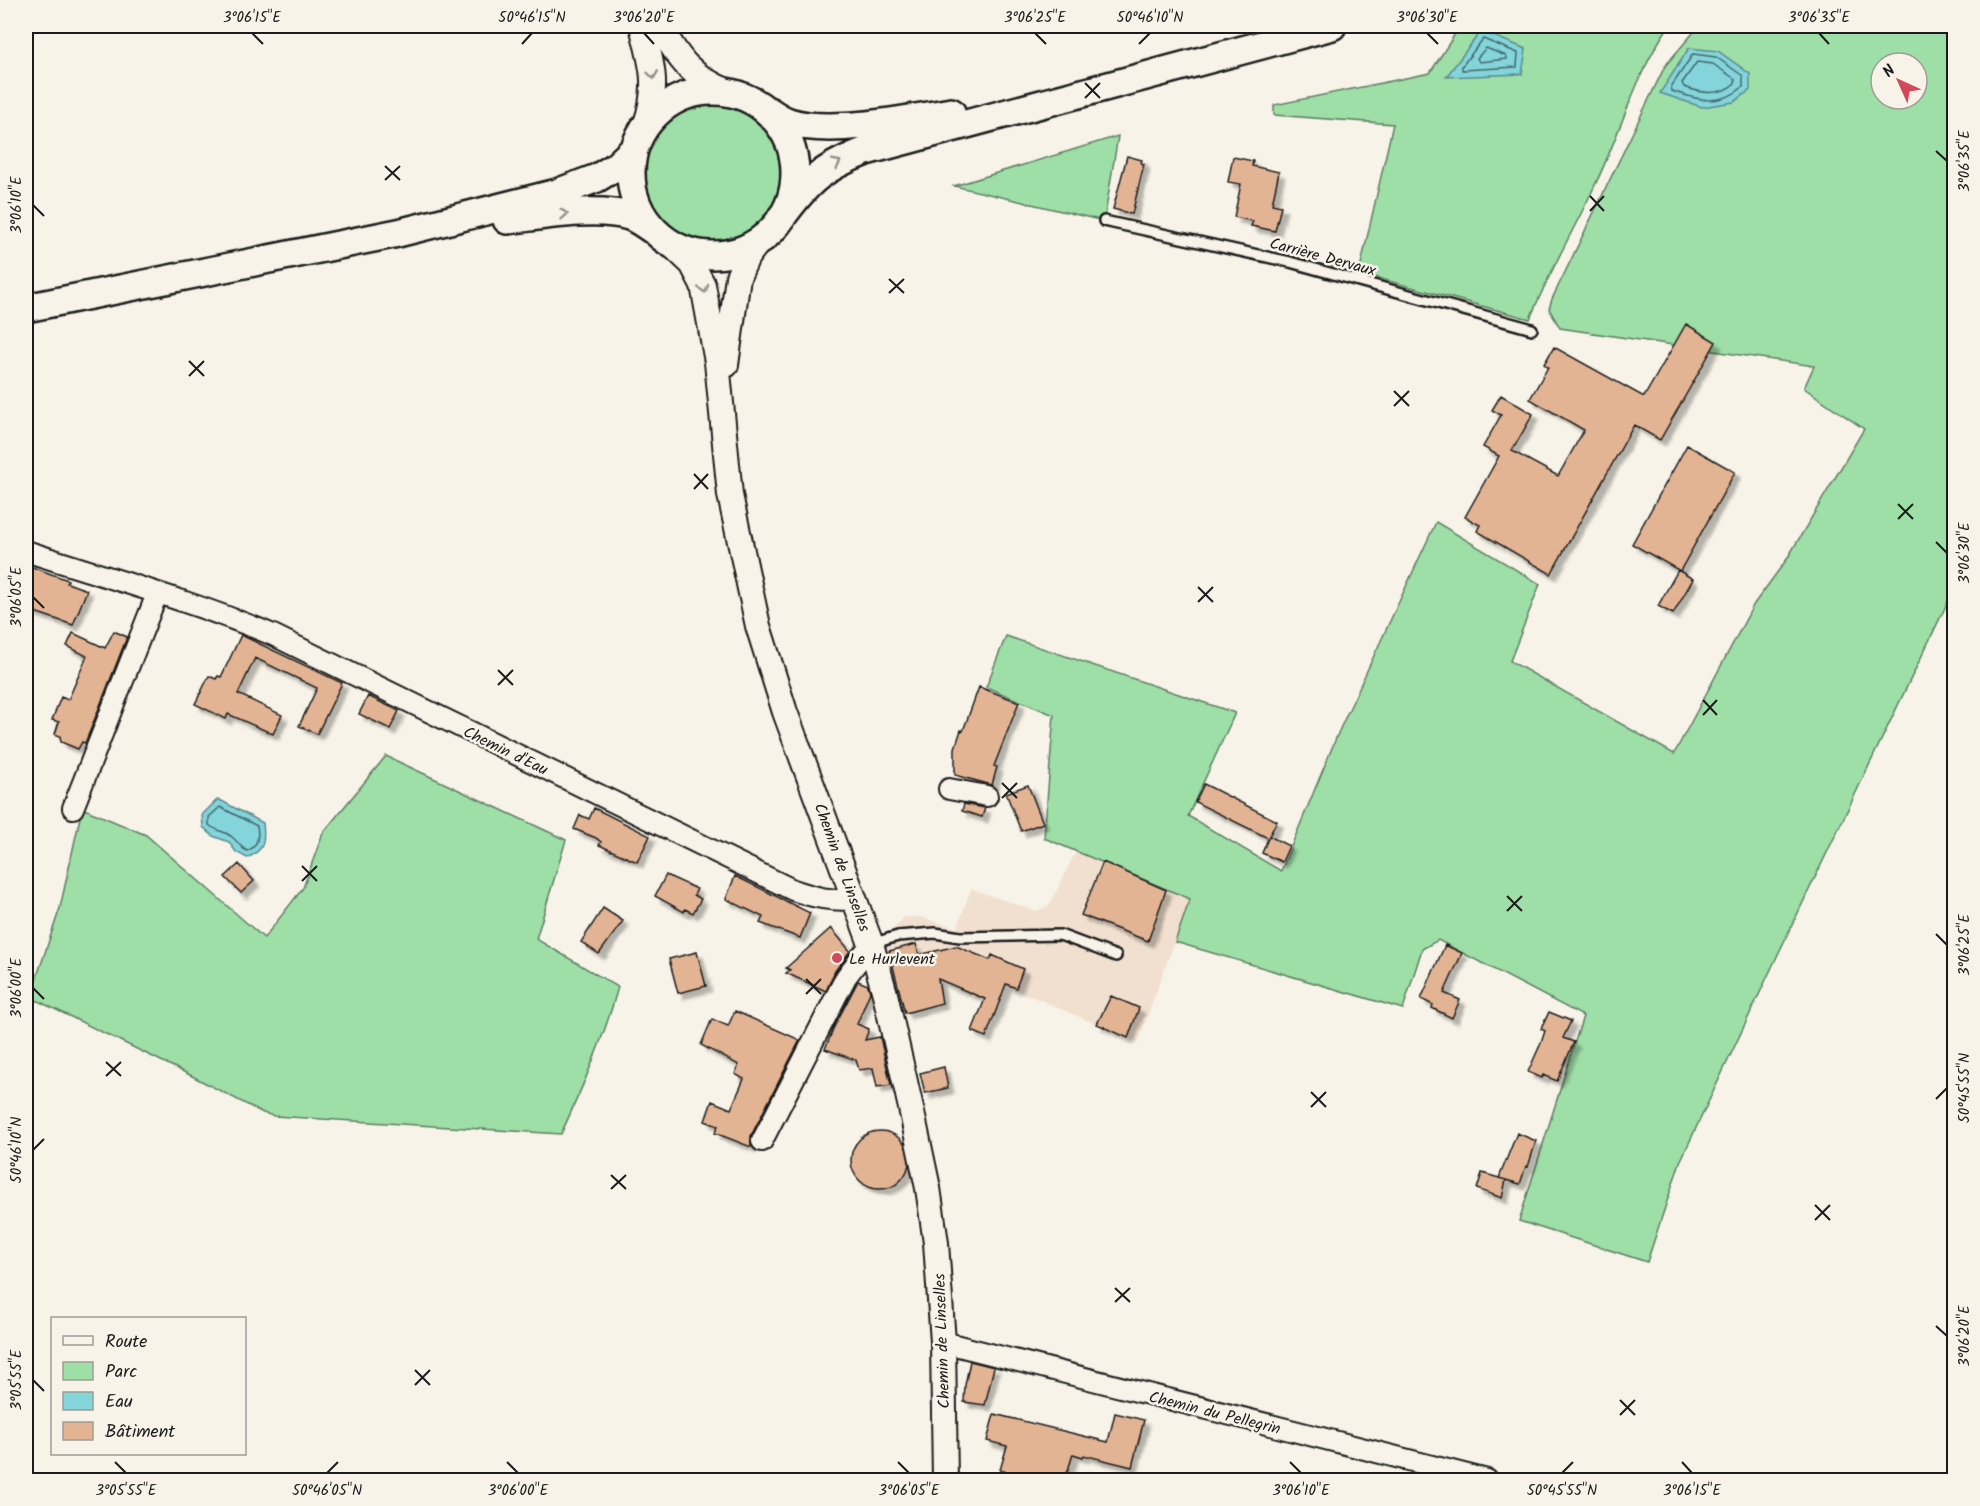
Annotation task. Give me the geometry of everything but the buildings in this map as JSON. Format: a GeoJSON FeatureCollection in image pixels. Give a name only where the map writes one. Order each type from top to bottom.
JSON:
{"type":"FeatureCollection","features":[{"type":"Feature","properties":{"kind":"main road"},"geometry":{"type":"LineString","coordinates":[[398,233],[541,216],[602,213],[630,216],[663,238],[695,253],[713,255],[733,253],[760,240],[781,218],[806,185],[817,176],[848,158],[866,151],[1332,26]]}},
{"type":"Feature","properties":{"kind":"main road"},"geometry":{"type":"LineString","coordinates":[[663,238],[644,218],[633,193],[630,166],[634,149],[646,124],[665,105],[681,97],[709,90],[729,92],[748,98],[788,122],[801,125],[840,126],[894,121],[1089,90]]}},
{"type":"Feature","properties":{"kind":"main road"},"geometry":{"type":"LineString","coordinates":[[765,109],[784,132],[794,160],[793,190],[781,218]]}},
{"type":"Feature","properties":{"kind":"main road"},"geometry":{"type":"LineString","coordinates":[[26,309],[398,233],[578,186],[615,167],[634,149]]}},
{"type":"Feature","properties":{"kind":"street"},"geometry":{"type":"LineString","coordinates":[[642,26],[651,59],[654,87],[652,108],[646,124]]}},
{"type":"Feature","properties":{"kind":"street"},"geometry":{"type":"LineString","coordinates":[[660,26],[676,53],[690,70],[701,80],[729,92]]}},
{"type":"Feature","properties":{"kind":"street"},"geometry":{"type":"LineString","coordinates":[[663,238],[692,264],[703,285],[712,329],[722,404]]}},
{"type":"Feature","properties":{"kind":"street"},"geometry":{"type":"LineString","coordinates":[[722,404],[738,277],[747,257],[760,240]]}},
{"type":"Feature","properties":{"kind":"street","name":"Chemin de Linselles"},"geometry":{"type":"LineString","coordinates":[[722,404],[730,495],[758,626],[785,712],[871,944],[890,1014],[928,1188],[936,1243],[943,1342],[945,1480]]}},
{"type":"Feature","properties":{"kind":"street","name":"Chemin d'Eau"},"geometry":{"type":"LineString","coordinates":[[26,551],[207,609],[273,635],[793,890],[815,898],[830,900],[855,898]]}},
{"type":"Feature","properties":{"kind":"street"},"geometry":{"type":"LineString","coordinates":[[73,808],[157,594]]}},
{"type":"Feature","properties":{"kind":"street"},"geometry":{"type":"LineString","coordinates":[[949,789],[987,796]]}},
{"type":"Feature","properties":{"kind":"street"},"geometry":{"type":"LineString","coordinates":[[762,1141],[846,977],[871,944]]}},
{"type":"Feature","properties":{"kind":"street","name":"Chemin du Pellegrin"},"geometry":{"type":"LineString","coordinates":[[943,1342],[1372,1453],[1487,1480]]}},
{"type":"Feature","properties":{"kind":"lane","name":"Carrière Dervaux"},"geometry":{"type":"LineString","coordinates":[[1104,222],[1290,262],[1532,329]]}},
{"type":"Feature","properties":{"kind":"lane"},"geometry":{"type":"LineString","coordinates":[[871,944],[898,936],[935,933],[960,937],[1060,935],[1116,956]]}},
{"type":"Feature","properties":{"kind":"shaded area"},"geometry":{"type":"Polygon","coordinates":[[[1076,851],[1190,899],[1138,1042],[1012,988],[1014,983],[952,963],[890,973],[882,942],[904,917],[920,917],[957,928],[971,889],[1036,911],[1049,906],[1076,851]]]}},
{"type":"Feature","properties":{"kind":"green space"},"geometry":{"type":"Polygon","coordinates":[[[1460,26],[1669,26],[1647,63],[1596,183],[1530,319],[1359,273],[1393,124],[1274,115],[1274,105],[1430,73],[1460,26]]]}},
{"type":"Feature","properties":{"kind":"green space"},"geometry":{"type":"Polygon","coordinates":[[[1699,26],[1954,26],[1954,589],[1680,1162],[1647,1262],[1519,1221],[1583,1016],[1438,940],[1422,949],[1403,1009],[1175,942],[1190,899],[1044,838],[1054,715],[986,687],[1006,636],[1235,713],[1188,816],[1281,871],[1339,731],[1436,522],[1540,584],[1510,661],[1674,754],[1754,604],[1787,559],[1864,429],[1804,388],[1814,366],[1560,328],[1549,309],[1665,66],[1699,26]]]}},
{"type":"Feature","properties":{"kind":"green space"},"geometry":{"type":"Polygon","coordinates":[[[713,105],[739,111],[762,125],[776,148],[782,174],[776,200],[762,223],[739,237],[713,243],[687,237],[664,223],[650,200],[644,174],[650,148],[664,125],[687,111],[713,105]]]}},
{"type":"Feature","properties":{"kind":"green space"},"geometry":{"type":"Polygon","coordinates":[[[1118,136],[1104,221],[954,186],[1118,136]]]}},
{"type":"Feature","properties":{"kind":"green space"},"geometry":{"type":"Polygon","coordinates":[[[386,756],[566,840],[536,939],[618,987],[592,1062],[561,1134],[274,1116],[263,1113],[30,997],[60,908],[82,808],[146,835],[264,938],[303,888],[323,833],[386,756]]]}},
{"type":"Feature","properties":{"kind":"water"},"geometry":{"type":"Polygon","coordinates":[[[1481,31],[1526,49],[1522,74],[1446,77],[1481,31]]]}},
{"type":"Feature","properties":{"kind":"water"},"geometry":{"type":"Polygon","coordinates":[[[1689,48],[1718,51],[1750,74],[1750,90],[1734,102],[1702,107],[1660,93],[1689,48]]]}},
{"type":"Feature","properties":{"kind":"water"},"geometry":{"type":"Polygon","coordinates":[[[218,799],[263,823],[263,844],[253,855],[247,858],[236,852],[229,842],[213,836],[203,827],[202,815],[218,799]]]}},
{"type":"Feature","properties":{"kind":"place","name":"Le Hurlevent"},"geometry":{"type":"Point","coordinates":[837,958]}}]}
